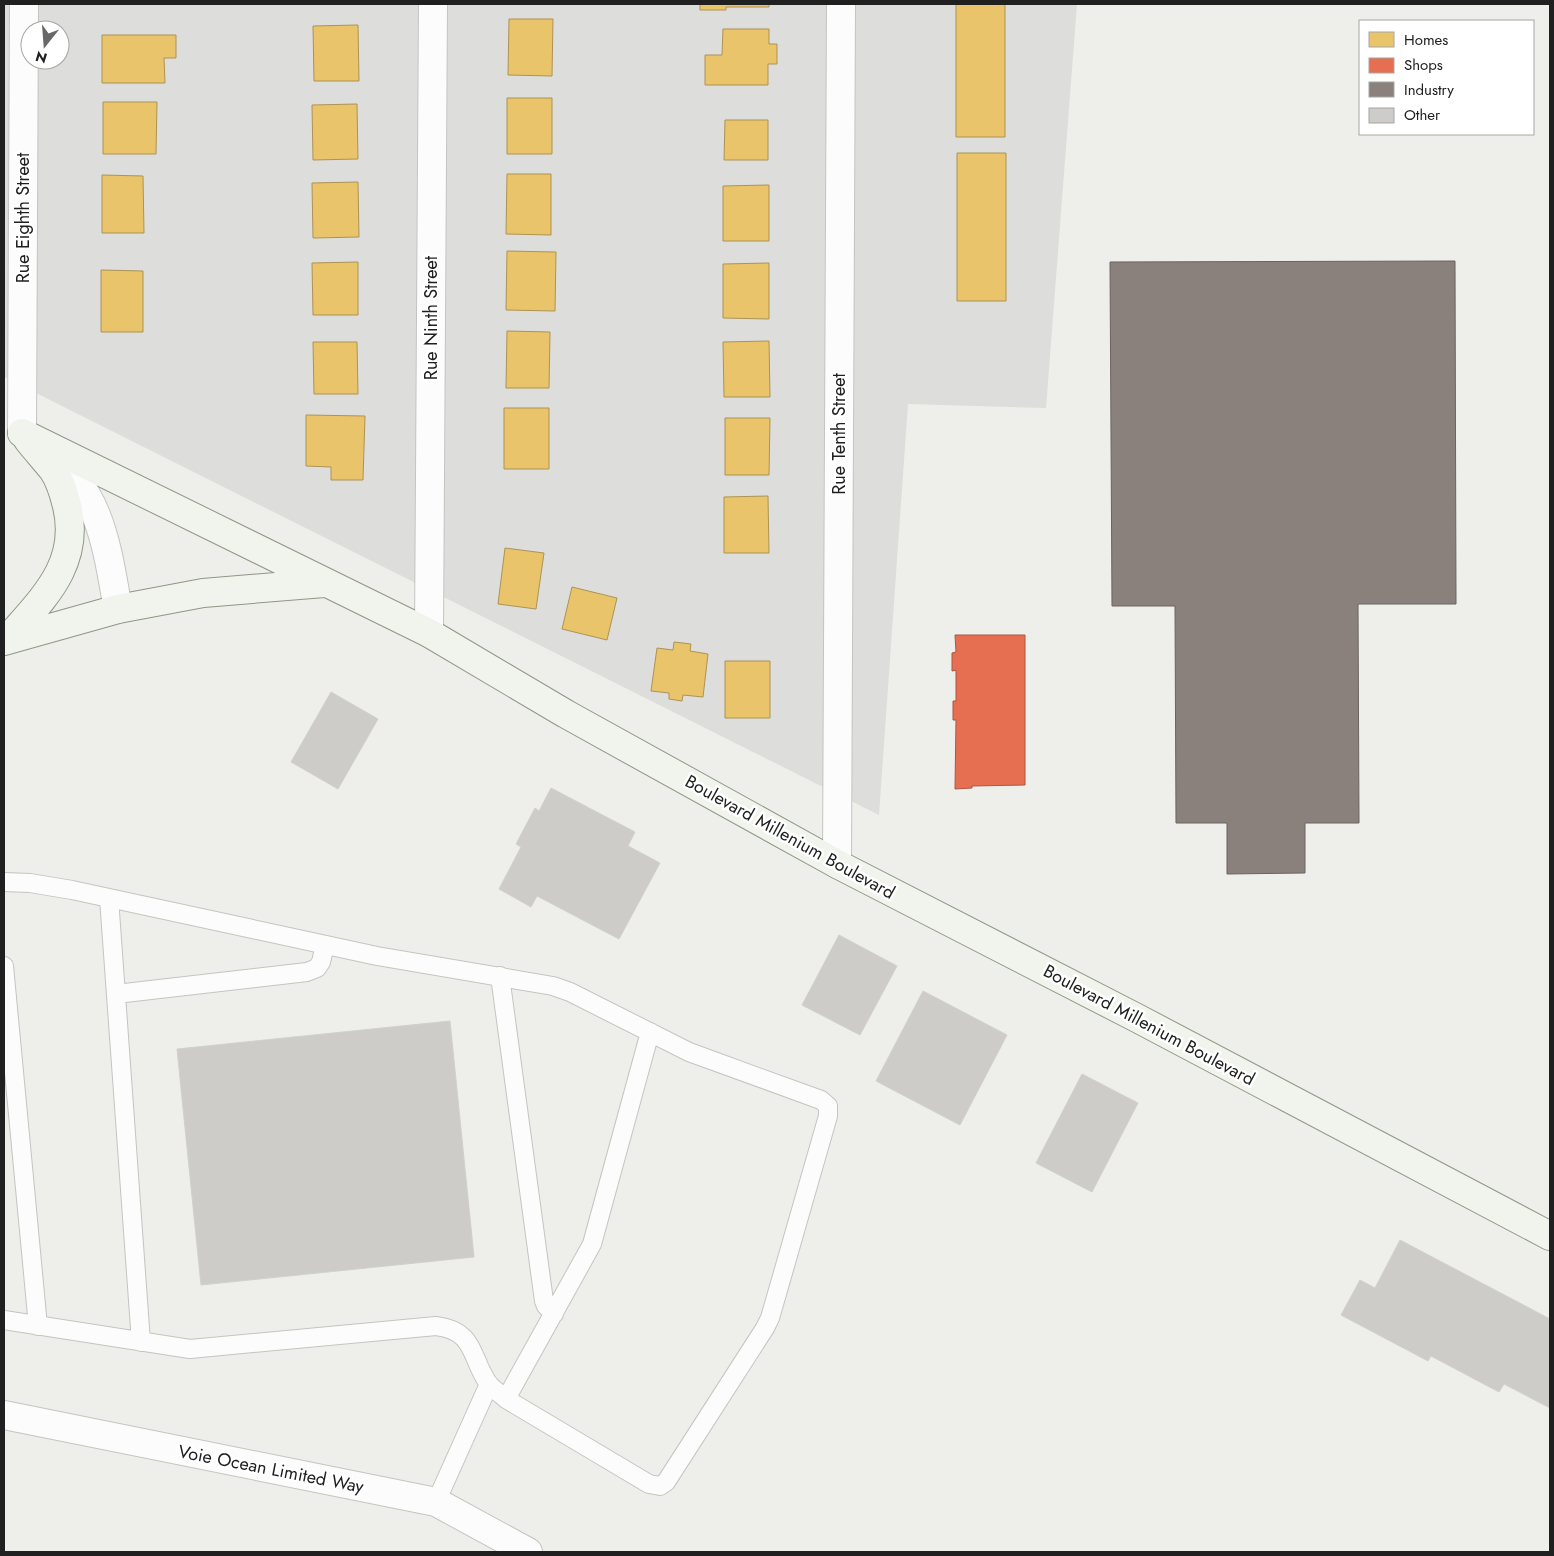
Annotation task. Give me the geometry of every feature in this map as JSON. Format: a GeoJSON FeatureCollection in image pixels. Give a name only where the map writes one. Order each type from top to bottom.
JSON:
{"type":"FeatureCollection","features":[{"type":"Feature","properties":{"kind":"main road","name":"Boulevard Millenium Boulevard"},"geometry":{"type":"LineString","coordinates":[[13,428],[429,632],[566,714],[837,864],[1135,1017],[1550,1236]]}},
{"type":"Feature","properties":{"kind":"main road"},"geometry":{"type":"LineString","coordinates":[[5,640],[51,588],[64,566],[70,542],[70,518],[63,492],[54,471],[13,428]]}},
{"type":"Feature","properties":{"kind":"main road"},"geometry":{"type":"LineString","coordinates":[[5,640],[118,609],[203,593],[326,582]]}},
{"type":"Feature","properties":{"kind":"street","name":"Rue Eighth Street"},"geometry":{"type":"LineString","coordinates":[[13,428],[24,4]]}},
{"type":"Feature","properties":{"kind":"street","name":"Rue Ninth Street"},"geometry":{"type":"LineString","coordinates":[[429,632],[433,4]]}},
{"type":"Feature","properties":{"kind":"street","name":"Rue Tenth Street"},"geometry":{"type":"LineString","coordinates":[[837,864],[841,4]]}},
{"type":"Feature","properties":{"kind":"street"},"geometry":{"type":"LineString","coordinates":[[13,428],[54,456],[77,482],[95,510],[106,543],[118,609]]}},
{"type":"Feature","properties":{"kind":"street","name":"Voie Ocean Limited Way"},"geometry":{"type":"LineString","coordinates":[[4,1415],[436,1502],[528,1552]]}},
{"type":"Feature","properties":{"kind":"lane"},"geometry":{"type":"LineString","coordinates":[[4,882],[30,883],[109,898],[376,956],[553,986],[570,992],[689,1052],[821,1100],[828,1106],[828,1116],[770,1318],[666,1482],[660,1486],[650,1484],[506,1399],[489,1384],[470,1345],[458,1332],[449,1328],[436,1326],[190,1349],[4,1320]]}},
{"type":"Feature","properties":{"kind":"lane"},"geometry":{"type":"LineString","coordinates":[[109,898],[141,1342]]}},
{"type":"Feature","properties":{"kind":"lane"},"geometry":{"type":"LineString","coordinates":[[116,994],[307,972],[317,968],[321,962],[325,945]]}},
{"type":"Feature","properties":{"kind":"lane"},"geometry":{"type":"LineString","coordinates":[[4,966],[38,1326]]}},
{"type":"Feature","properties":{"kind":"lane"},"geometry":{"type":"LineString","coordinates":[[500,976],[544,1301],[554,1314]]}},
{"type":"Feature","properties":{"kind":"lane"},"geometry":{"type":"LineString","coordinates":[[506,1399],[588,1253],[595,1236],[650,1032]]}},
{"type":"Feature","properties":{"kind":"lane"},"geometry":{"type":"LineString","coordinates":[[436,1502],[489,1384]]}},
{"type":"Feature","properties":{"kind":"shaded area"},"geometry":{"type":"Polygon","coordinates":[[[4,4],[1077,4],[1046,408],[908,404],[879,815],[4,377],[4,4]]]}},
{"type":"Feature","properties":{"kind":"building: Homes"},"geometry":{"type":"Polygon","coordinates":[[[700,4],[769,4],[769,7],[726,7],[726,10],[700,10],[700,4]]]}},
{"type":"Feature","properties":{"kind":"building: Homes"},"geometry":{"type":"Polygon","coordinates":[[[956,4],[1005,4],[1005,137],[956,137],[956,4]]]}},
{"type":"Feature","properties":{"kind":"building: Homes"},"geometry":{"type":"Polygon","coordinates":[[[509,19],[553,19],[552,76],[508,75],[509,19]]]}},
{"type":"Feature","properties":{"kind":"building: Homes"},"geometry":{"type":"Polygon","coordinates":[[[358,25],[359,81],[314,81],[313,26],[358,25]]]}},
{"type":"Feature","properties":{"kind":"building: Homes"},"geometry":{"type":"Polygon","coordinates":[[[723,29],[769,29],[769,44],[777,44],[777,64],[768,64],[768,85],[705,85],[705,55],[722,55],[723,29]]]}},
{"type":"Feature","properties":{"kind":"building: Homes"},"geometry":{"type":"Polygon","coordinates":[[[102,35],[176,35],[176,58],[164,58],[165,83],[102,83],[102,35]]]}},
{"type":"Feature","properties":{"kind":"building: Homes"},"geometry":{"type":"Polygon","coordinates":[[[507,98],[552,98],[552,154],[507,154],[507,98]]]}},
{"type":"Feature","properties":{"kind":"building: Homes"},"geometry":{"type":"Polygon","coordinates":[[[103,102],[157,102],[156,154],[103,154],[103,102]]]}},
{"type":"Feature","properties":{"kind":"building: Homes"},"geometry":{"type":"Polygon","coordinates":[[[357,104],[358,159],[313,160],[312,105],[357,104]]]}},
{"type":"Feature","properties":{"kind":"building: Homes"},"geometry":{"type":"Polygon","coordinates":[[[725,120],[768,120],[768,160],[724,160],[725,120]]]}},
{"type":"Feature","properties":{"kind":"building: Homes"},"geometry":{"type":"Polygon","coordinates":[[[957,153],[1006,153],[1006,301],[957,301],[957,153]]]}},
{"type":"Feature","properties":{"kind":"building: Homes"},"geometry":{"type":"Polygon","coordinates":[[[507,174],[551,174],[551,235],[506,234],[507,174]]]}},
{"type":"Feature","properties":{"kind":"building: Homes"},"geometry":{"type":"Polygon","coordinates":[[[102,175],[143,176],[144,233],[102,233],[102,175]]]}},
{"type":"Feature","properties":{"kind":"building: Homes"},"geometry":{"type":"Polygon","coordinates":[[[358,182],[359,237],[313,238],[312,183],[358,182]]]}},
{"type":"Feature","properties":{"kind":"building: Homes"},"geometry":{"type":"Polygon","coordinates":[[[769,185],[769,241],[723,241],[723,186],[769,185]]]}},
{"type":"Feature","properties":{"kind":"building: Homes"},"geometry":{"type":"Polygon","coordinates":[[[507,251],[556,252],[555,311],[506,310],[507,251]]]}},
{"type":"Feature","properties":{"kind":"building: Homes"},"geometry":{"type":"Polygon","coordinates":[[[358,262],[358,315],[313,315],[312,263],[358,262]]]}},
{"type":"Feature","properties":{"kind":"building: Homes"},"geometry":{"type":"Polygon","coordinates":[[[769,263],[769,319],[723,318],[723,264],[769,263]]]}},
{"type":"Feature","properties":{"kind":"building: Homes"},"geometry":{"type":"Polygon","coordinates":[[[101,270],[143,271],[143,332],[101,332],[101,270]]]}},
{"type":"Feature","properties":{"kind":"building: Homes"},"geometry":{"type":"Polygon","coordinates":[[[507,331],[550,332],[549,388],[506,388],[507,331]]]}},
{"type":"Feature","properties":{"kind":"building: Homes"},"geometry":{"type":"Polygon","coordinates":[[[769,341],[770,397],[724,397],[723,342],[769,341]]]}},
{"type":"Feature","properties":{"kind":"building: Homes"},"geometry":{"type":"Polygon","coordinates":[[[313,342],[357,342],[358,394],[314,394],[313,342]]]}},
{"type":"Feature","properties":{"kind":"building: Homes"},"geometry":{"type":"Polygon","coordinates":[[[504,408],[549,408],[549,469],[504,469],[504,408]]]}},
{"type":"Feature","properties":{"kind":"building: Homes"},"geometry":{"type":"Polygon","coordinates":[[[306,415],[365,416],[363,480],[331,480],[331,467],[306,466],[306,415]]]}},
{"type":"Feature","properties":{"kind":"building: Homes"},"geometry":{"type":"Polygon","coordinates":[[[725,418],[770,418],[769,475],[725,475],[725,418]]]}},
{"type":"Feature","properties":{"kind":"building: Homes"},"geometry":{"type":"Polygon","coordinates":[[[768,496],[769,553],[724,553],[724,497],[768,496]]]}},
{"type":"Feature","properties":{"kind":"building: Homes"},"geometry":{"type":"Polygon","coordinates":[[[505,548],[544,553],[536,609],[498,604],[505,548]]]}},
{"type":"Feature","properties":{"kind":"building: Homes"},"geometry":{"type":"Polygon","coordinates":[[[572,587],[617,598],[607,640],[562,629],[572,587]]]}},
{"type":"Feature","properties":{"kind":"building: Homes"},"geometry":{"type":"Polygon","coordinates":[[[674,642],[691,644],[690,651],[708,654],[703,697],[683,695],[682,701],[669,699],[669,693],[651,691],[657,648],[673,650],[674,642]]]}},
{"type":"Feature","properties":{"kind":"building: Homes"},"geometry":{"type":"Polygon","coordinates":[[[725,661],[770,661],[770,718],[725,718],[725,661]]]}},
{"type":"Feature","properties":{"kind":"building: Shops"},"geometry":{"type":"Polygon","coordinates":[[[955,635],[1025,635],[1025,785],[972,786],[972,788],[955,789],[956,720],[953,720],[953,701],[956,701],[956,670],[952,671],[952,653],[956,652],[955,635]]]}},
{"type":"Feature","properties":{"kind":"building: Industry"},"geometry":{"type":"Polygon","coordinates":[[[1455,261],[1456,604],[1358,604],[1359,823],[1305,823],[1305,873],[1227,874],[1227,823],[1176,823],[1175,606],[1112,606],[1110,262],[1455,261]]]}},
{"type":"Feature","properties":{"kind":"building: Other"},"geometry":{"type":"Polygon","coordinates":[[[331,692],[378,719],[338,789],[291,762],[331,692]]]}},
{"type":"Feature","properties":{"kind":"building: Other"},"geometry":{"type":"Polygon","coordinates":[[[551,788],[635,832],[628,846],[660,863],[619,939],[537,896],[531,907],[499,889],[521,847],[516,844],[535,808],[539,811],[551,788]]]}},
{"type":"Feature","properties":{"kind":"building: Other"},"geometry":{"type":"Polygon","coordinates":[[[839,935],[897,966],[860,1035],[802,1005],[839,935]]]}},
{"type":"Feature","properties":{"kind":"building: Other"},"geometry":{"type":"Polygon","coordinates":[[[923,991],[1007,1035],[960,1125],[876,1081],[923,991]]]}},
{"type":"Feature","properties":{"kind":"building: Other"},"geometry":{"type":"Polygon","coordinates":[[[450,1021],[474,1257],[201,1285],[177,1049],[450,1021]]]}},
{"type":"Feature","properties":{"kind":"building: Other"},"geometry":{"type":"Polygon","coordinates":[[[1082,1074],[1138,1103],[1092,1192],[1036,1163],[1082,1074]]]}},
{"type":"Feature","properties":{"kind":"building: Other"},"geometry":{"type":"Polygon","coordinates":[[[1400,1240],[1550,1319],[1550,1408],[1504,1384],[1499,1392],[1431,1356],[1428,1361],[1341,1315],[1360,1280],[1375,1288],[1400,1240]]]}}]}
